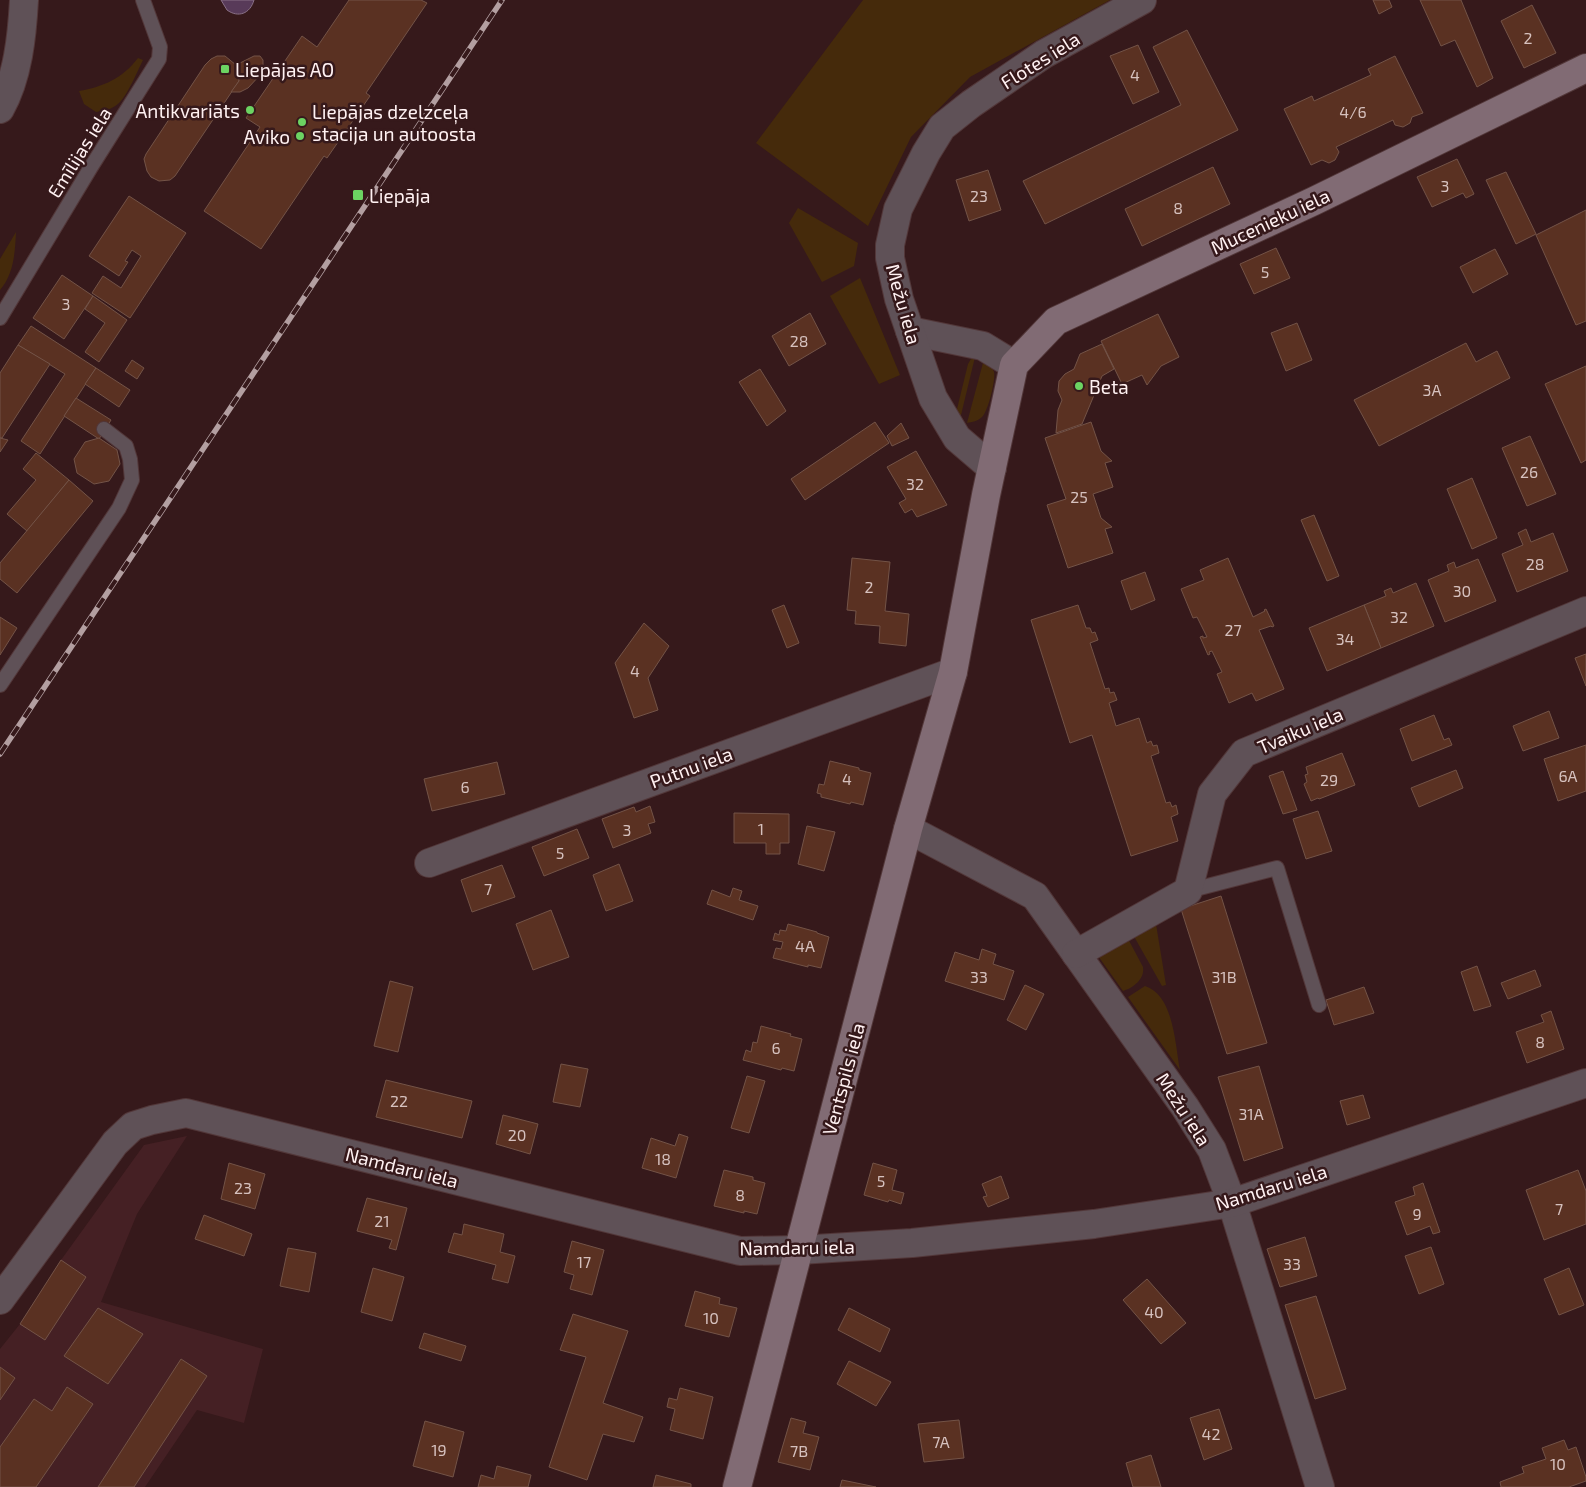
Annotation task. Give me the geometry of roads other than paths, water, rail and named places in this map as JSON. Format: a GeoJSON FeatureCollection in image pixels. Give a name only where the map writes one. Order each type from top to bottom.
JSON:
{"type":"FeatureCollection","features":[{"type":"Feature","properties":{"kind":"street"},"geometry":{"type":"LineString","coordinates":[[0,109],[12,80],[24,0]]}},
{"type":"Feature","properties":{"kind":"street","name":"Flotes iela"},"geometry":{"type":"LineString","coordinates":[[942,127],[970,104],[1044,54],[1142,0]]}},
{"type":"Feature","properties":{"kind":"street","name":"Mucenieku iela"},"geometry":{"type":"LineString","coordinates":[[1014,365],[1056,321],[1314,201],[1586,68]]}},
{"type":"Feature","properties":{"kind":"street","name":"Mežu iela"},"geometry":{"type":"LineString","coordinates":[[942,127],[926,153],[898,209],[890,245],[890,258],[899,299],[933,398],[957,438],[992,468]]}},
{"type":"Feature","properties":{"kind":"street"},"geometry":{"type":"LineString","coordinates":[[910,331],[983,346],[1014,365],[992,468],[953,672]]}},
{"type":"Feature","properties":{"kind":"street","name":"Tvaiku iela"},"geometry":{"type":"LineString","coordinates":[[1188,891],[1212,794],[1244,753],[1586,611]]}},
{"type":"Feature","properties":{"kind":"street","name":"Ventspils iela"},"geometry":{"type":"LineString","coordinates":[[738,1487],[908,829],[953,672]]}},
{"type":"Feature","properties":{"kind":"street","name":"Putnu iela"},"geometry":{"type":"LineString","coordinates":[[429,863],[953,672]]}},
{"type":"Feature","properties":{"kind":"street","name":"Mežu iela"},"geometry":{"type":"LineString","coordinates":[[908,829],[1035,896],[1190,1114],[1212,1150],[1232,1203],[1320,1487]]}},
{"type":"Feature","properties":{"kind":"street"},"geometry":{"type":"LineString","coordinates":[[1076,954],[1188,891]]}},
{"type":"Feature","properties":{"kind":"street","name":"Namdaru iela"},"geometry":{"type":"LineString","coordinates":[[0,1300],[115,1143],[134,1126],[186,1113],[740,1251],[799,1250],[912,1243],[1094,1224],[1232,1203],[1586,1083]]}},
{"type":"Feature","properties":{"kind":"lane","name":"Emīlijas iela"},"geometry":{"type":"LineString","coordinates":[[0,318],[159,59],[160,47],[144,0]]}},
{"type":"Feature","properties":{"kind":"lane"},"geometry":{"type":"LineString","coordinates":[[0,685],[119,508],[132,480],[130,459],[126,446],[104,429]]}},
{"type":"Feature","properties":{"kind":"lane"},"geometry":{"type":"LineString","coordinates":[[1188,891],[1277,868],[1319,1005]]}},
{"type":"Feature","properties":{"kind":"railway"},"geometry":{"type":"LineString","coordinates":[[0,754],[502,0]]}},
{"type":"Feature","properties":{"kind":"place","name":"Liepājas AO"},"geometry":{"type":"Point","coordinates":[225,69]}},
{"type":"Feature","properties":{"kind":"place","name":"Antikvariāts"},"geometry":{"type":"Point","coordinates":[250,110]}},
{"type":"Feature","properties":{"kind":"place","name":"Liepājas dzelzceļa stacija un autoosta"},"geometry":{"type":"Point","coordinates":[302,122]}},
{"type":"Feature","properties":{"kind":"place","name":"Aviko"},"geometry":{"type":"Point","coordinates":[300,136]}},
{"type":"Feature","properties":{"kind":"place","name":"Liepāja"},"geometry":{"type":"Point","coordinates":[358,195]}},
{"type":"Feature","properties":{"kind":"place","name":"Beta"},"geometry":{"type":"Point","coordinates":[1079,386]}}]}
